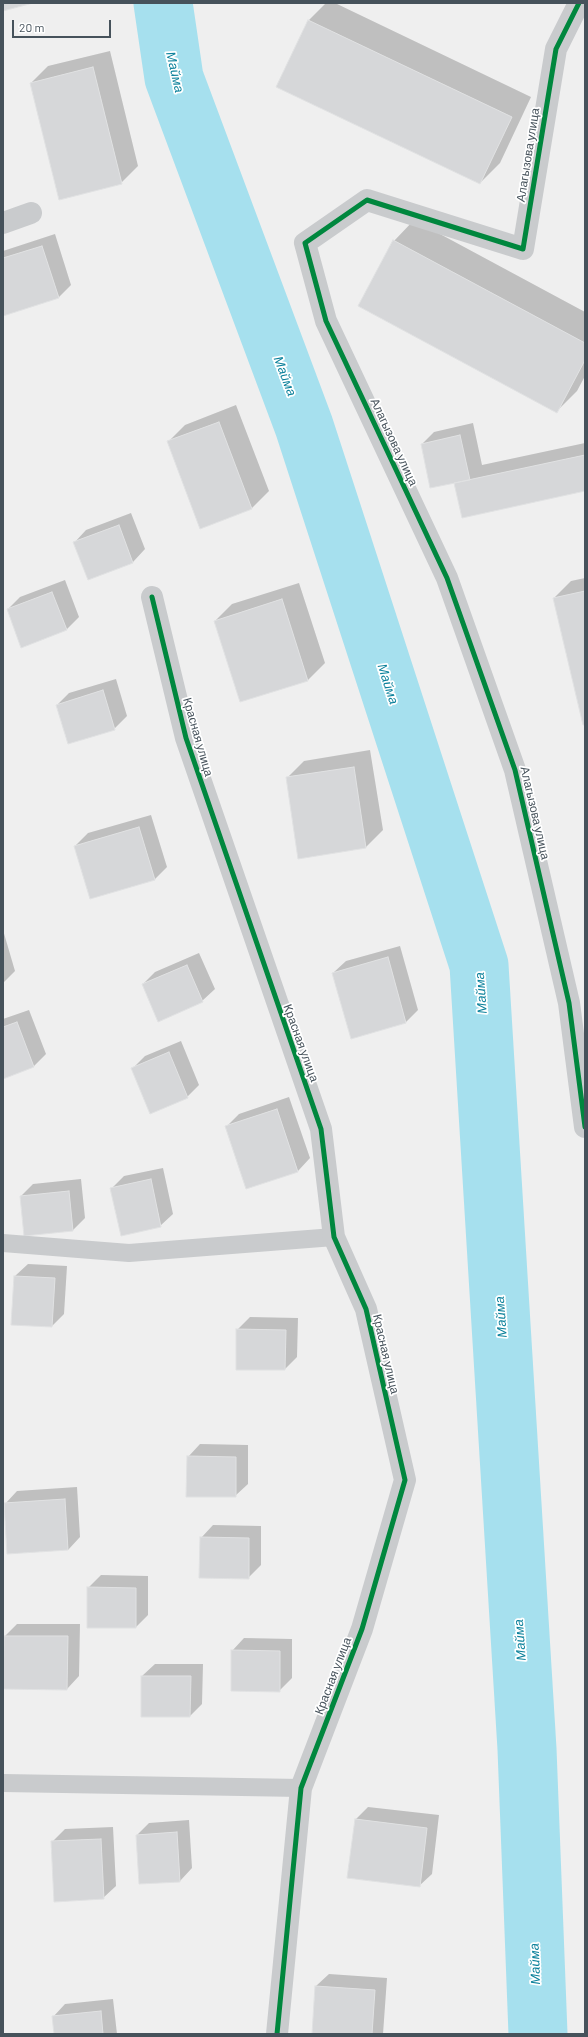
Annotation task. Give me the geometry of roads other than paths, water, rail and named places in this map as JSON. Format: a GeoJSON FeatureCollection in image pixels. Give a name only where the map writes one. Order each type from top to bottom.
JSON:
{"type":"FeatureCollection","features":[{"type":"Feature","properties":{"kind":"street","name":"Алагызова улица"},"geometry":{"type":"LineString","coordinates":[[579,3],[556,49],[523,249],[366,200],[305,242],[326,321],[447,578],[515,770],[569,1003],[585,1127]]}},
{"type":"Feature","properties":{"kind":"street"},"geometry":{"type":"LineString","coordinates":[[3,223],[31,213]]}},
{"type":"Feature","properties":{"kind":"street","name":"Красная улица"},"geometry":{"type":"LineString","coordinates":[[152,597],[186,738],[321,1129],[334,1237],[366,1309],[405,1480],[362,1629],[300,1788],[277,2034]]}},
{"type":"Feature","properties":{"kind":"lane"},"geometry":{"type":"LineString","coordinates":[[3,1243],[129,1253],[334,1237]]}},
{"type":"Feature","properties":{"kind":"lane"},"geometry":{"type":"LineString","coordinates":[[3,1783],[300,1788]]}},
{"type":"Feature","properties":{"kind":"waterway","name":"Майма"},"geometry":{"type":"LineString","coordinates":[[163,3],[174,78],[304,426],[479,965],[527,1749],[538,2034]]}}]}
